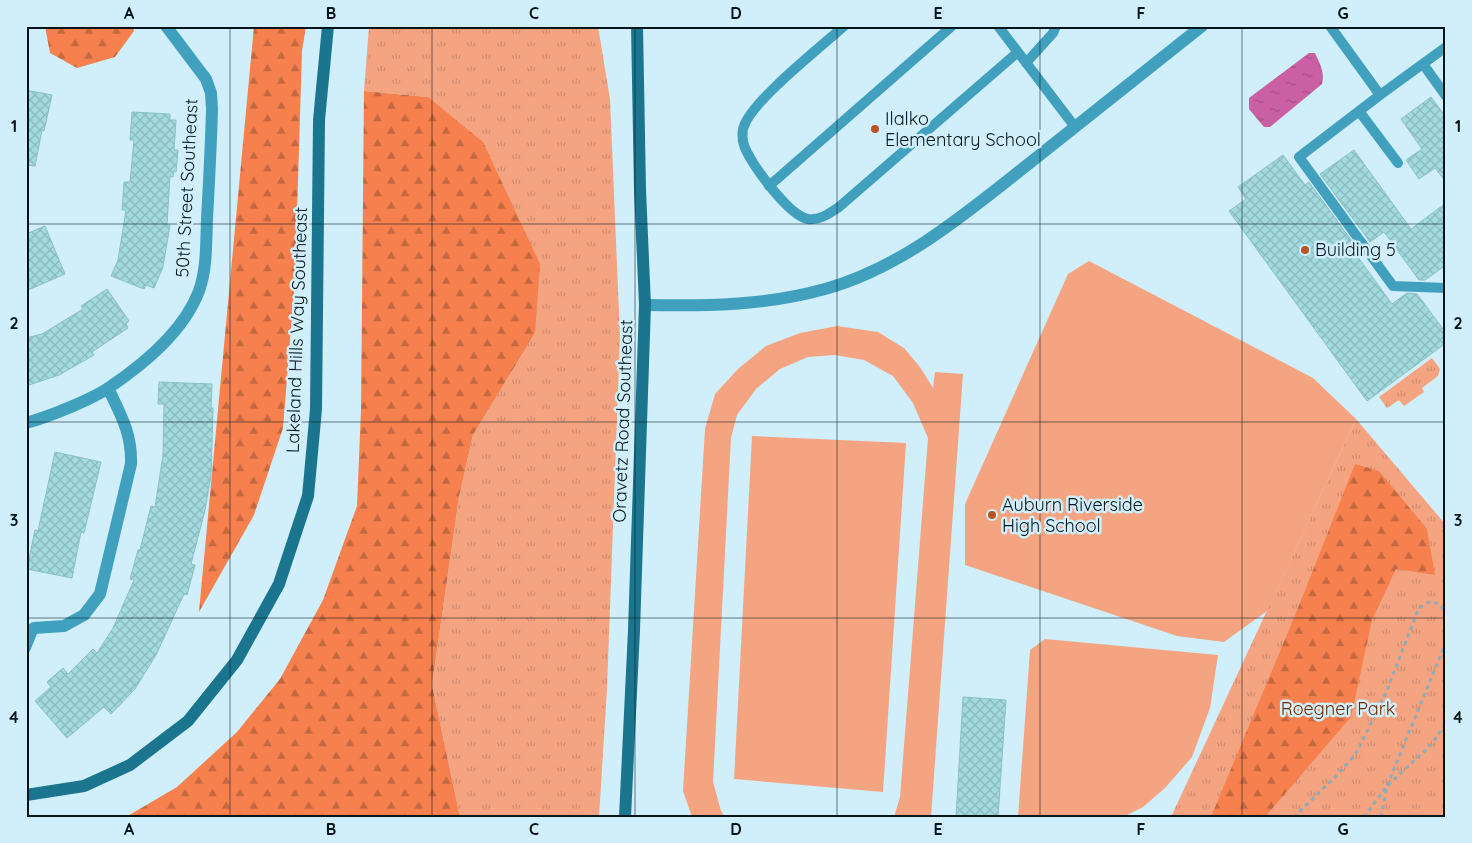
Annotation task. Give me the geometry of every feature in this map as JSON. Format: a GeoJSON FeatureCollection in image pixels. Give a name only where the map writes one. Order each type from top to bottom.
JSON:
{"type":"FeatureCollection","features":[{"type":"Feature","properties":{"kind":"street","name":"50th Street Southeast"},"geometry":{"type":"LineString","coordinates":[[26,423],[78,403],[108,388],[142,363],[163,343],[186,316],[199,290],[205,265],[212,110],[211,93],[206,79],[166,26]]}},
{"type":"Feature","properties":{"kind":"street","name":"Lakeland Hills Way Southeast"},"geometry":{"type":"LineString","coordinates":[[26,795],[84,786],[130,765],[188,721],[237,660],[279,584],[308,496],[316,409],[319,120],[328,26]]}},
{"type":"Feature","properties":{"kind":"street","name":"Oravetz Road Southeast"},"geometry":{"type":"LineString","coordinates":[[625,817],[634,639],[645,305],[640,190],[637,26]]}},
{"type":"Feature","properties":{"kind":"street"},"geometry":{"type":"LineString","coordinates":[[645,305],[711,306],[771,302],[805,295],[851,281],[879,268],[911,250],[977,204],[1202,26]]}},
{"type":"Feature","properties":{"kind":"street"},"geometry":{"type":"LineString","coordinates":[[34,628],[64,626],[84,615],[100,594],[131,464],[131,448],[127,426],[108,388]]}},
{"type":"Feature","properties":{"kind":"lane"},"geometry":{"type":"LineString","coordinates":[[844,26],[771,92],[753,111],[744,127],[743,144],[750,159],[770,186],[793,211],[807,219],[822,217],[839,207],[1018,52]]}},
{"type":"Feature","properties":{"kind":"lane"},"geometry":{"type":"LineString","coordinates":[[770,186],[952,26]]}},
{"type":"Feature","properties":{"kind":"lane"},"geometry":{"type":"LineString","coordinates":[[998,26],[1075,127]]}},
{"type":"Feature","properties":{"kind":"lane"},"geometry":{"type":"LineString","coordinates":[[1026,63],[1053,33],[1056,26]]}},
{"type":"Feature","properties":{"kind":"lane"},"geometry":{"type":"LineString","coordinates":[[1330,26],[1380,95]]}},
{"type":"Feature","properties":{"kind":"lane"},"geometry":{"type":"LineString","coordinates":[[1446,47],[1299,157],[1393,286],[1446,288]]}},
{"type":"Feature","properties":{"kind":"lane"},"geometry":{"type":"LineString","coordinates":[[1423,64],[1446,96]]}},
{"type":"Feature","properties":{"kind":"lane"},"geometry":{"type":"LineString","coordinates":[[1359,111],[1398,163]]}},
{"type":"Feature","properties":{"kind":"lane"},"geometry":{"type":"LineString","coordinates":[[26,648],[34,628]]}},
{"type":"Feature","properties":{"kind":"path"},"geometry":{"type":"LineString","coordinates":[[1294,817],[1337,775],[1354,755],[1386,693],[1418,610],[1424,603],[1431,602],[1439,604],[1446,613]]}},
{"type":"Feature","properties":{"kind":"path"},"geometry":{"type":"LineString","coordinates":[[1382,817],[1387,786],[1446,642]]}},
{"type":"Feature","properties":{"kind":"path"},"geometry":{"type":"LineString","coordinates":[[1364,817],[1387,786],[1431,746],[1446,723]]}},
{"type":"Feature","properties":{"kind":"green space"},"geometry":{"type":"Polygon","coordinates":[[[45,26],[133,26],[134,31],[115,57],[77,68],[50,53],[45,26]]]}},
{"type":"Feature","properties":{"kind":"green space"},"geometry":{"type":"Polygon","coordinates":[[[254,26],[306,26],[302,51],[295,278],[283,428],[254,515],[199,612],[254,26]]]}},
{"type":"Feature","properties":{"kind":"green space"},"geometry":{"type":"Polygon","coordinates":[[[369,26],[598,26],[610,99],[620,337],[607,689],[599,817],[460,817],[432,685],[459,497],[473,435],[535,333],[428,97],[364,91],[369,26]]]}},
{"type":"Feature","properties":{"kind":"green space"},"geometry":{"type":"Polygon","coordinates":[[[364,91],[428,97],[483,142],[540,264],[535,333],[473,435],[459,497],[432,685],[460,817],[126,817],[177,787],[237,732],[280,679],[323,600],[357,506],[361,410],[364,91]]]}},
{"type":"Feature","properties":{"kind":"green space"},"geometry":{"type":"Polygon","coordinates":[[[1089,261],[1313,378],[1356,419],[1267,611],[1224,642],[1177,636],[965,565],[965,504],[1068,274],[1089,261]]]}},
{"type":"Feature","properties":{"kind":"green space"},"geometry":{"type":"Polygon","coordinates":[[[837,326],[878,332],[904,348],[920,367],[933,388],[935,372],[963,374],[931,817],[894,817],[900,797],[928,438],[913,403],[893,376],[864,360],[835,355],[808,357],[780,369],[756,389],[737,415],[731,438],[713,782],[721,811],[725,817],[692,817],[683,791],[705,429],[715,394],[738,369],[766,346],[800,333],[837,326]]]}},
{"type":"Feature","properties":{"kind":"green space"},"geometry":{"type":"Polygon","coordinates":[[[1432,358],[1440,369],[1438,376],[1422,388],[1424,392],[1404,406],[1399,400],[1387,408],[1379,397],[1432,358]]]}},
{"type":"Feature","properties":{"kind":"green space","name":"Roegner Park"},"geometry":{"type":"Polygon","coordinates":[[[1356,419],[1446,525],[1446,817],[1171,817],[1356,419]]]}},
{"type":"Feature","properties":{"kind":"green space"},"geometry":{"type":"Polygon","coordinates":[[[752,436],[906,443],[883,792],[734,779],[752,436]]]}},
{"type":"Feature","properties":{"kind":"green space"},"geometry":{"type":"Polygon","coordinates":[[[1355,464],[1379,471],[1427,529],[1435,575],[1396,569],[1372,620],[1351,717],[1265,817],[1211,817],[1298,608],[1355,464]]]}},
{"type":"Feature","properties":{"kind":"green space"},"geometry":{"type":"Polygon","coordinates":[[[1045,639],[1218,655],[1210,708],[1192,757],[1165,788],[1143,807],[1123,817],[1018,817],[1030,650],[1045,639]]]}},
{"type":"Feature","properties":{"kind":"water"},"geometry":{"type":"Polygon","coordinates":[[[1309,53],[1315,53],[1320,64],[1323,76],[1322,84],[1270,127],[1264,127],[1249,109],[1249,98],[1309,53]]]}},
{"type":"Feature","properties":{"kind":"building"},"geometry":{"type":"Polygon","coordinates":[[[26,90],[52,95],[44,131],[42,130],[35,166],[26,165],[26,90]]]}},
{"type":"Feature","properties":{"kind":"building"},"geometry":{"type":"Polygon","coordinates":[[[1431,97],[1446,117],[1446,182],[1435,168],[1419,179],[1406,160],[1422,149],[1401,119],[1431,97]]]}},
{"type":"Feature","properties":{"kind":"building"},"geometry":{"type":"Polygon","coordinates":[[[132,112],[170,114],[170,120],[176,120],[174,150],[178,150],[176,172],[174,171],[173,177],[170,176],[167,225],[170,225],[163,267],[154,288],[146,285],[144,289],[111,276],[118,260],[126,210],[122,210],[124,182],[130,182],[134,140],[130,140],[132,112]]]}},
{"type":"Feature","properties":{"kind":"building"},"geometry":{"type":"Polygon","coordinates":[[[1354,150],[1411,229],[1446,203],[1446,265],[1425,280],[1419,280],[1384,232],[1370,242],[1320,174],[1354,150]]]}},
{"type":"Feature","properties":{"kind":"building","name":"Building 5"},"geometry":{"type":"Polygon","coordinates":[[[1283,155],[1305,185],[1309,182],[1359,251],[1355,253],[1392,304],[1407,293],[1417,294],[1446,333],[1446,343],[1367,401],[1229,211],[1246,199],[1238,187],[1283,155]]]}},
{"type":"Feature","properties":{"kind":"building"},"geometry":{"type":"Polygon","coordinates":[[[45,226],[65,274],[26,291],[26,234],[45,226]]]}},
{"type":"Feature","properties":{"kind":"building"},"geometry":{"type":"Polygon","coordinates":[[[107,289],[129,321],[126,324],[128,328],[92,352],[94,355],[59,375],[26,386],[26,338],[42,334],[83,309],[81,306],[107,289]]]}},
{"type":"Feature","properties":{"kind":"building"},"geometry":{"type":"Polygon","coordinates":[[[159,382],[212,384],[211,475],[205,510],[191,564],[195,565],[187,595],[184,594],[156,655],[135,689],[111,714],[104,707],[67,738],[35,701],[51,687],[47,682],[63,668],[68,674],[93,649],[97,653],[113,628],[134,580],[130,579],[138,550],[140,550],[151,506],[155,507],[163,455],[164,404],[158,404],[159,382]]]}},
{"type":"Feature","properties":{"kind":"building"},"geometry":{"type":"Polygon","coordinates":[[[55,452],[101,462],[84,533],[81,532],[72,578],[27,569],[35,530],[38,531],[55,452]]]}},
{"type":"Feature","properties":{"kind":"building"},"geometry":{"type":"Polygon","coordinates":[[[963,697],[1006,700],[998,817],[956,817],[963,697]]]}},
{"type":"Feature","properties":{"kind":"place","name":"Ilalko Elementary School"},"geometry":{"type":"Point","coordinates":[875,129]}},
{"type":"Feature","properties":{"kind":"place","name":"Building 5"},"geometry":{"type":"Point","coordinates":[1305,250]}},
{"type":"Feature","properties":{"kind":"place","name":"Auburn Riverside High School"},"geometry":{"type":"Point","coordinates":[992,515]}}]}
